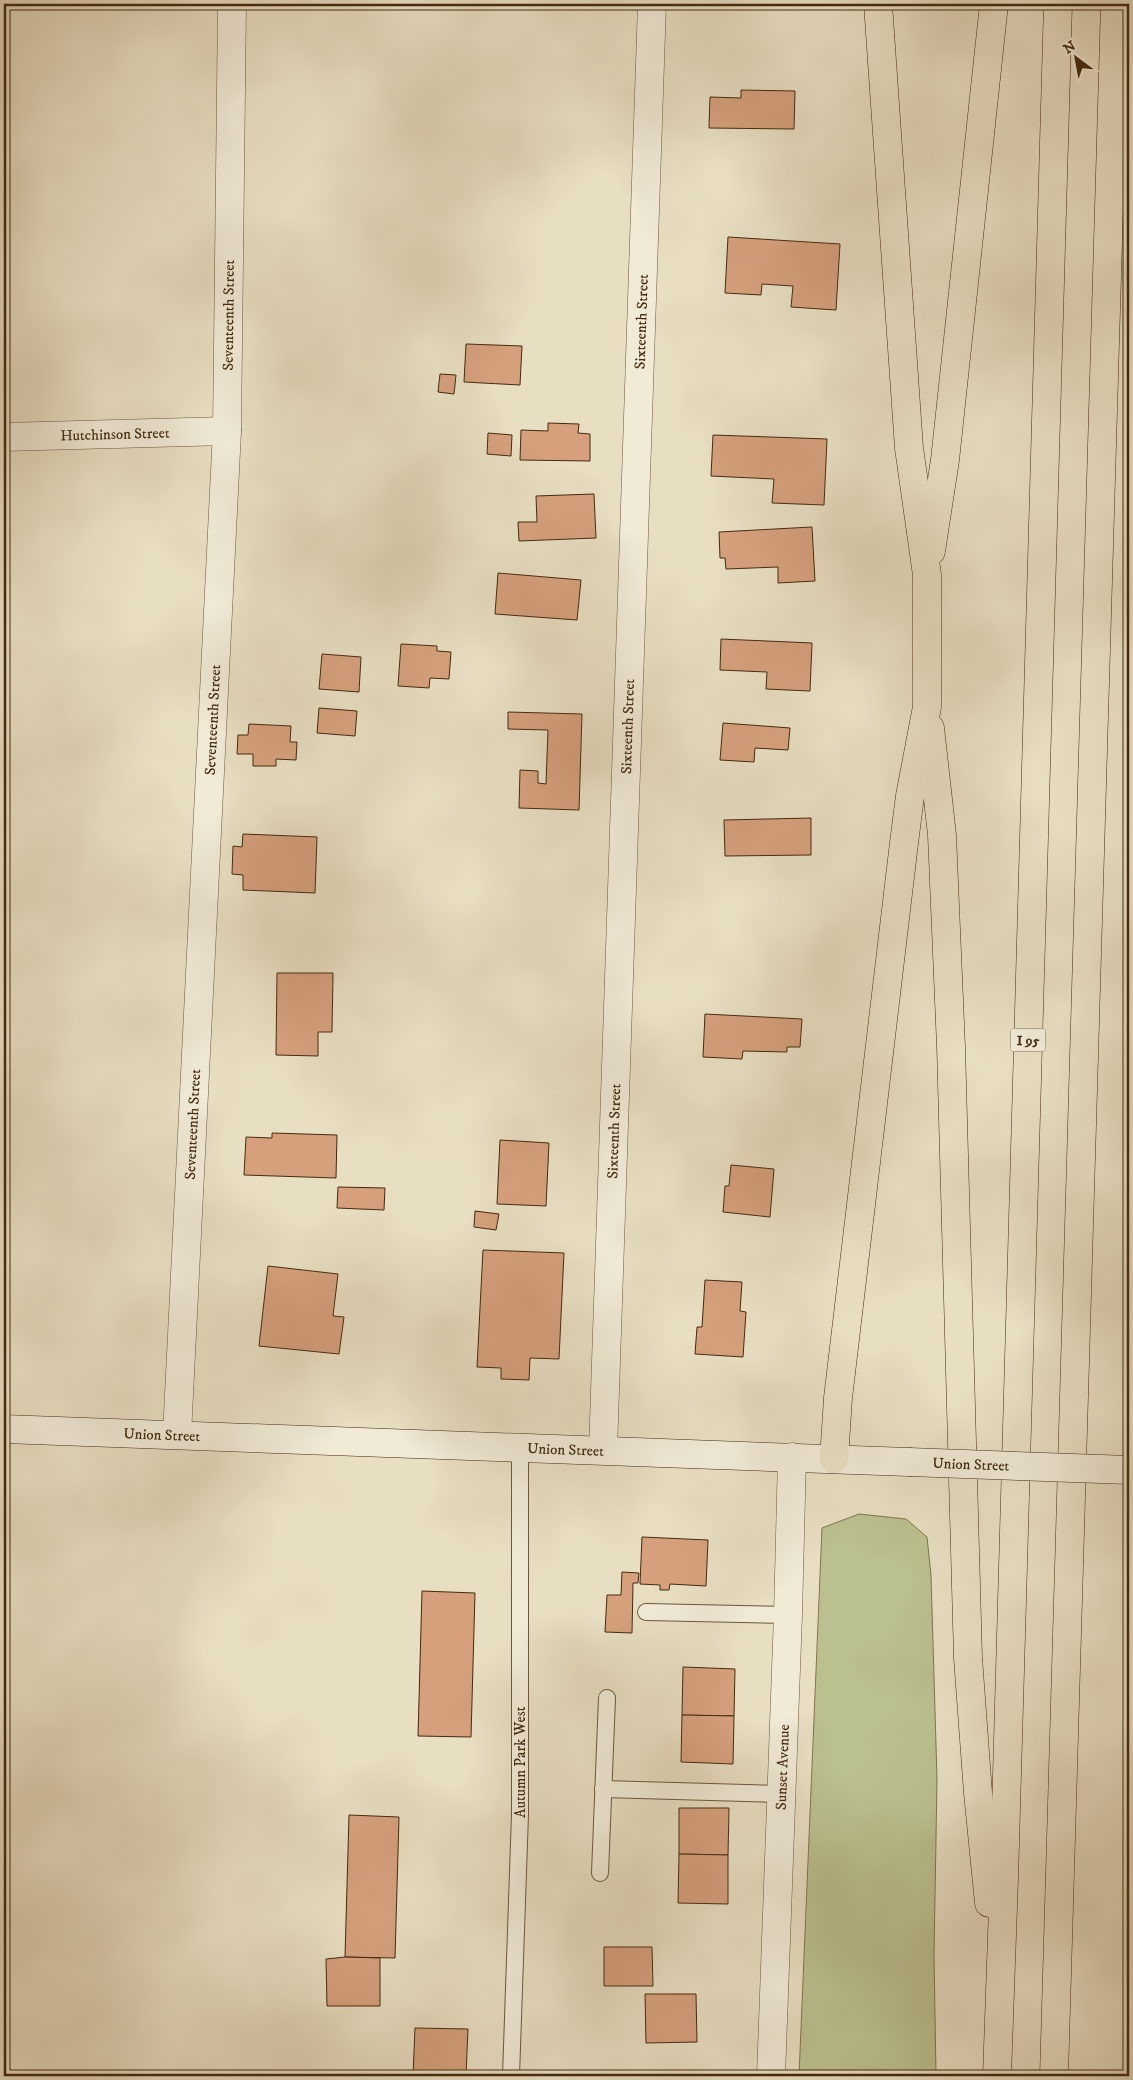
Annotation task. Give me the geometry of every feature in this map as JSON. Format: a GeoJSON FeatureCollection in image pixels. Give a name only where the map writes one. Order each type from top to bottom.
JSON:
{"type":"FeatureCollection","features":[{"type":"Feature","properties":{"kind":"highway"},"geometry":{"type":"LineString","coordinates":[[878,4],[909,448],[927,575],[927,707],[942,835],[950,1038],[968,1658],[976,1774],[1000,2002]]}},
{"type":"Feature","properties":{"kind":"highway"},"geometry":{"type":"LineString","coordinates":[[927,575],[945,460],[994,4]]}},
{"type":"Feature","properties":{"kind":"highway","name":"I 95"},"geometry":{"type":"LineString","coordinates":[[997,2076],[1058,4]]}},
{"type":"Feature","properties":{"kind":"highway"},"geometry":{"type":"LineString","coordinates":[[1054,2076],[1115,4]]}},
{"type":"Feature","properties":{"kind":"highway"},"geometry":{"type":"LineString","coordinates":[[1123,4],[1129,67]]}},
{"type":"Feature","properties":{"kind":"highway"},"geometry":{"type":"LineString","coordinates":[[834,1459],[838,1398],[904,843],[910,796],[927,707]]}},
{"type":"Feature","properties":{"kind":"street","name":"Seventeenth Street"},"geometry":{"type":"LineString","coordinates":[[177,1435],[227,431],[232,4]]}},
{"type":"Feature","properties":{"kind":"street","name":"Sixteenth Street"},"geometry":{"type":"LineString","coordinates":[[603,1450],[652,4]]}},
{"type":"Feature","properties":{"kind":"street","name":"Hutchinson Street"},"geometry":{"type":"LineString","coordinates":[[4,438],[227,431]]}},
{"type":"Feature","properties":{"kind":"street","name":"Union Street"},"geometry":{"type":"LineString","coordinates":[[4,1429],[1129,1470]]}},
{"type":"Feature","properties":{"kind":"street","name":"Sunset Avenue"},"geometry":{"type":"LineString","coordinates":[[771,2076],[792,1457]]}},
{"type":"Feature","properties":{"kind":"lane","name":"Autumn Park West"},"geometry":{"type":"LineString","coordinates":[[511,2076],[520,1814],[520,1448]]}},
{"type":"Feature","properties":{"kind":"lane"},"geometry":{"type":"LineString","coordinates":[[646,1612],[788,1615]]}},
{"type":"Feature","properties":{"kind":"lane"},"geometry":{"type":"LineString","coordinates":[[600,1873],[607,1698]]}},
{"type":"Feature","properties":{"kind":"lane"},"geometry":{"type":"LineString","coordinates":[[603,1789],[780,1794]]}},
{"type":"Feature","properties":{"kind":"green space"},"geometry":{"type":"Polygon","coordinates":[[[859,1514],[906,1519],[927,1537],[931,1575],[937,1779],[934,1955],[936,2076],[799,2076],[822,1528],[859,1514]]]}},
{"type":"Feature","properties":{"kind":"building"},"geometry":{"type":"Polygon","coordinates":[[[741,90],[795,91],[794,129],[709,128],[710,97],[741,98],[741,90]]]}},
{"type":"Feature","properties":{"kind":"building"},"geometry":{"type":"Polygon","coordinates":[[[728,237],[840,244],[836,310],[791,307],[793,286],[762,284],[761,295],[725,293],[728,237]]]}},
{"type":"Feature","properties":{"kind":"building"},"geometry":{"type":"Polygon","coordinates":[[[466,344],[522,346],[520,385],[464,382],[466,344]]]}},
{"type":"Feature","properties":{"kind":"building"},"geometry":{"type":"Polygon","coordinates":[[[440,374],[456,375],[454,394],[438,392],[440,374]]]}},
{"type":"Feature","properties":{"kind":"building"},"geometry":{"type":"Polygon","coordinates":[[[548,423],[579,424],[578,433],[590,434],[590,461],[520,460],[521,430],[548,431],[548,423]]]}},
{"type":"Feature","properties":{"kind":"building"},"geometry":{"type":"Polygon","coordinates":[[[488,433],[512,435],[511,456],[487,454],[488,433]]]}},
{"type":"Feature","properties":{"kind":"building"},"geometry":{"type":"Polygon","coordinates":[[[713,435],[827,439],[824,505],[772,503],[774,479],[711,476],[713,435]]]}},
{"type":"Feature","properties":{"kind":"building"},"geometry":{"type":"Polygon","coordinates":[[[594,494],[596,538],[519,541],[518,522],[537,522],[536,496],[594,494]]]}},
{"type":"Feature","properties":{"kind":"building"},"geometry":{"type":"Polygon","coordinates":[[[812,527],[815,581],[778,583],[778,567],[726,569],[725,558],[720,558],[719,532],[812,527]]]}},
{"type":"Feature","properties":{"kind":"building"},"geometry":{"type":"Polygon","coordinates":[[[498,573],[581,580],[577,620],[495,614],[498,573]]]}},
{"type":"Feature","properties":{"kind":"building"},"geometry":{"type":"Polygon","coordinates":[[[721,639],[812,643],[810,691],[766,689],[767,672],[720,670],[721,639]]]}},
{"type":"Feature","properties":{"kind":"building"},"geometry":{"type":"Polygon","coordinates":[[[401,644],[437,646],[437,651],[451,652],[449,679],[430,678],[429,688],[398,686],[401,644]]]}},
{"type":"Feature","properties":{"kind":"building"},"geometry":{"type":"Polygon","coordinates":[[[322,654],[361,657],[359,692],[319,689],[322,654]]]}},
{"type":"Feature","properties":{"kind":"building"},"geometry":{"type":"Polygon","coordinates":[[[319,708],[357,711],[355,736],[317,733],[319,708]]]}},
{"type":"Feature","properties":{"kind":"building"},"geometry":{"type":"Polygon","coordinates":[[[508,712],[582,714],[579,810],[519,808],[520,770],[538,771],[538,783],[546,784],[548,730],[508,729],[508,712]]]}},
{"type":"Feature","properties":{"kind":"building"},"geometry":{"type":"Polygon","coordinates":[[[723,723],[790,728],[788,750],[755,748],[754,762],[720,760],[723,723]]]}},
{"type":"Feature","properties":{"kind":"building"},"geometry":{"type":"Polygon","coordinates":[[[249,724],[291,726],[290,742],[297,742],[296,760],[276,759],[276,766],[253,766],[253,754],[237,754],[238,735],[248,735],[249,724]]]}},
{"type":"Feature","properties":{"kind":"building"},"geometry":{"type":"Polygon","coordinates":[[[811,818],[811,855],[725,856],[724,820],[811,818]]]}},
{"type":"Feature","properties":{"kind":"building"},"geometry":{"type":"Polygon","coordinates":[[[243,834],[317,837],[315,893],[243,890],[243,875],[232,874],[233,846],[242,847],[243,834]]]}},
{"type":"Feature","properties":{"kind":"building"},"geometry":{"type":"Polygon","coordinates":[[[277,973],[333,973],[332,1032],[318,1032],[318,1056],[276,1055],[277,973]]]}},
{"type":"Feature","properties":{"kind":"building"},"geometry":{"type":"Polygon","coordinates":[[[705,1014],[802,1019],[800,1047],[787,1047],[787,1052],[743,1051],[742,1059],[703,1057],[705,1014]]]}},
{"type":"Feature","properties":{"kind":"building"},"geometry":{"type":"Polygon","coordinates":[[[272,1133],[337,1135],[336,1178],[244,1175],[246,1137],[272,1138],[272,1133]]]}},
{"type":"Feature","properties":{"kind":"building"},"geometry":{"type":"Polygon","coordinates":[[[500,1140],[549,1143],[546,1206],[497,1204],[500,1140]]]}},
{"type":"Feature","properties":{"kind":"building"},"geometry":{"type":"Polygon","coordinates":[[[731,1165],[774,1169],[770,1217],[723,1212],[725,1186],[729,1186],[731,1165]]]}},
{"type":"Feature","properties":{"kind":"building"},"geometry":{"type":"Polygon","coordinates":[[[338,1187],[385,1188],[384,1210],[337,1208],[338,1187]]]}},
{"type":"Feature","properties":{"kind":"building"},"geometry":{"type":"Polygon","coordinates":[[[475,1211],[499,1214],[496,1230],[474,1227],[475,1211]]]}},
{"type":"Feature","properties":{"kind":"building"},"geometry":{"type":"Polygon","coordinates":[[[483,1250],[564,1253],[559,1359],[530,1358],[529,1380],[501,1379],[501,1368],[477,1367],[483,1250]]]}},
{"type":"Feature","properties":{"kind":"building"},"geometry":{"type":"Polygon","coordinates":[[[268,1266],[338,1274],[333,1316],[344,1317],[339,1354],[259,1346],[268,1266]]]}},
{"type":"Feature","properties":{"kind":"building"},"geometry":{"type":"Polygon","coordinates":[[[705,1280],[742,1282],[740,1311],[746,1312],[743,1357],[695,1354],[697,1327],[702,1327],[705,1280]]]}},
{"type":"Feature","properties":{"kind":"building"},"geometry":{"type":"Polygon","coordinates":[[[642,1537],[708,1540],[706,1586],[670,1584],[669,1590],[660,1590],[660,1585],[640,1584],[642,1537]]]}},
{"type":"Feature","properties":{"kind":"building"},"geometry":{"type":"Polygon","coordinates":[[[622,1572],[639,1573],[638,1583],[633,1583],[632,1633],[605,1632],[607,1595],[621,1595],[622,1572]]]}},
{"type":"Feature","properties":{"kind":"building"},"geometry":{"type":"Polygon","coordinates":[[[422,1591],[475,1593],[471,1737],[418,1736],[422,1591]]]}},
{"type":"Feature","properties":{"kind":"building"},"geometry":{"type":"Polygon","coordinates":[[[683,1667],[735,1669],[734,1716],[682,1715],[683,1667]]]}},
{"type":"Feature","properties":{"kind":"building"},"geometry":{"type":"Polygon","coordinates":[[[682,1715],[734,1716],[733,1764],[681,1762],[682,1715]]]}},
{"type":"Feature","properties":{"kind":"building"},"geometry":{"type":"Polygon","coordinates":[[[679,1808],[729,1808],[728,1855],[679,1854],[679,1808]]]}},
{"type":"Feature","properties":{"kind":"building"},"geometry":{"type":"Polygon","coordinates":[[[349,1815],[399,1817],[395,1958],[345,1957],[349,1815]]]}},
{"type":"Feature","properties":{"kind":"building"},"geometry":{"type":"Polygon","coordinates":[[[679,1854],[728,1855],[728,1904],[678,1903],[679,1854]]]}},
{"type":"Feature","properties":{"kind":"building"},"geometry":{"type":"Polygon","coordinates":[[[604,1947],[652,1947],[653,1986],[604,1986],[604,1947]]]}},
{"type":"Feature","properties":{"kind":"building"},"geometry":{"type":"Polygon","coordinates":[[[345,1957],[380,1958],[380,2006],[327,2006],[326,1959],[345,1957]]]}},
{"type":"Feature","properties":{"kind":"building"},"geometry":{"type":"Polygon","coordinates":[[[645,1994],[696,1994],[697,2042],[646,2043],[645,1994]]]}},
{"type":"Feature","properties":{"kind":"building"},"geometry":{"type":"Polygon","coordinates":[[[415,2028],[468,2029],[466,2076],[413,2076],[415,2028]]]}}]}
